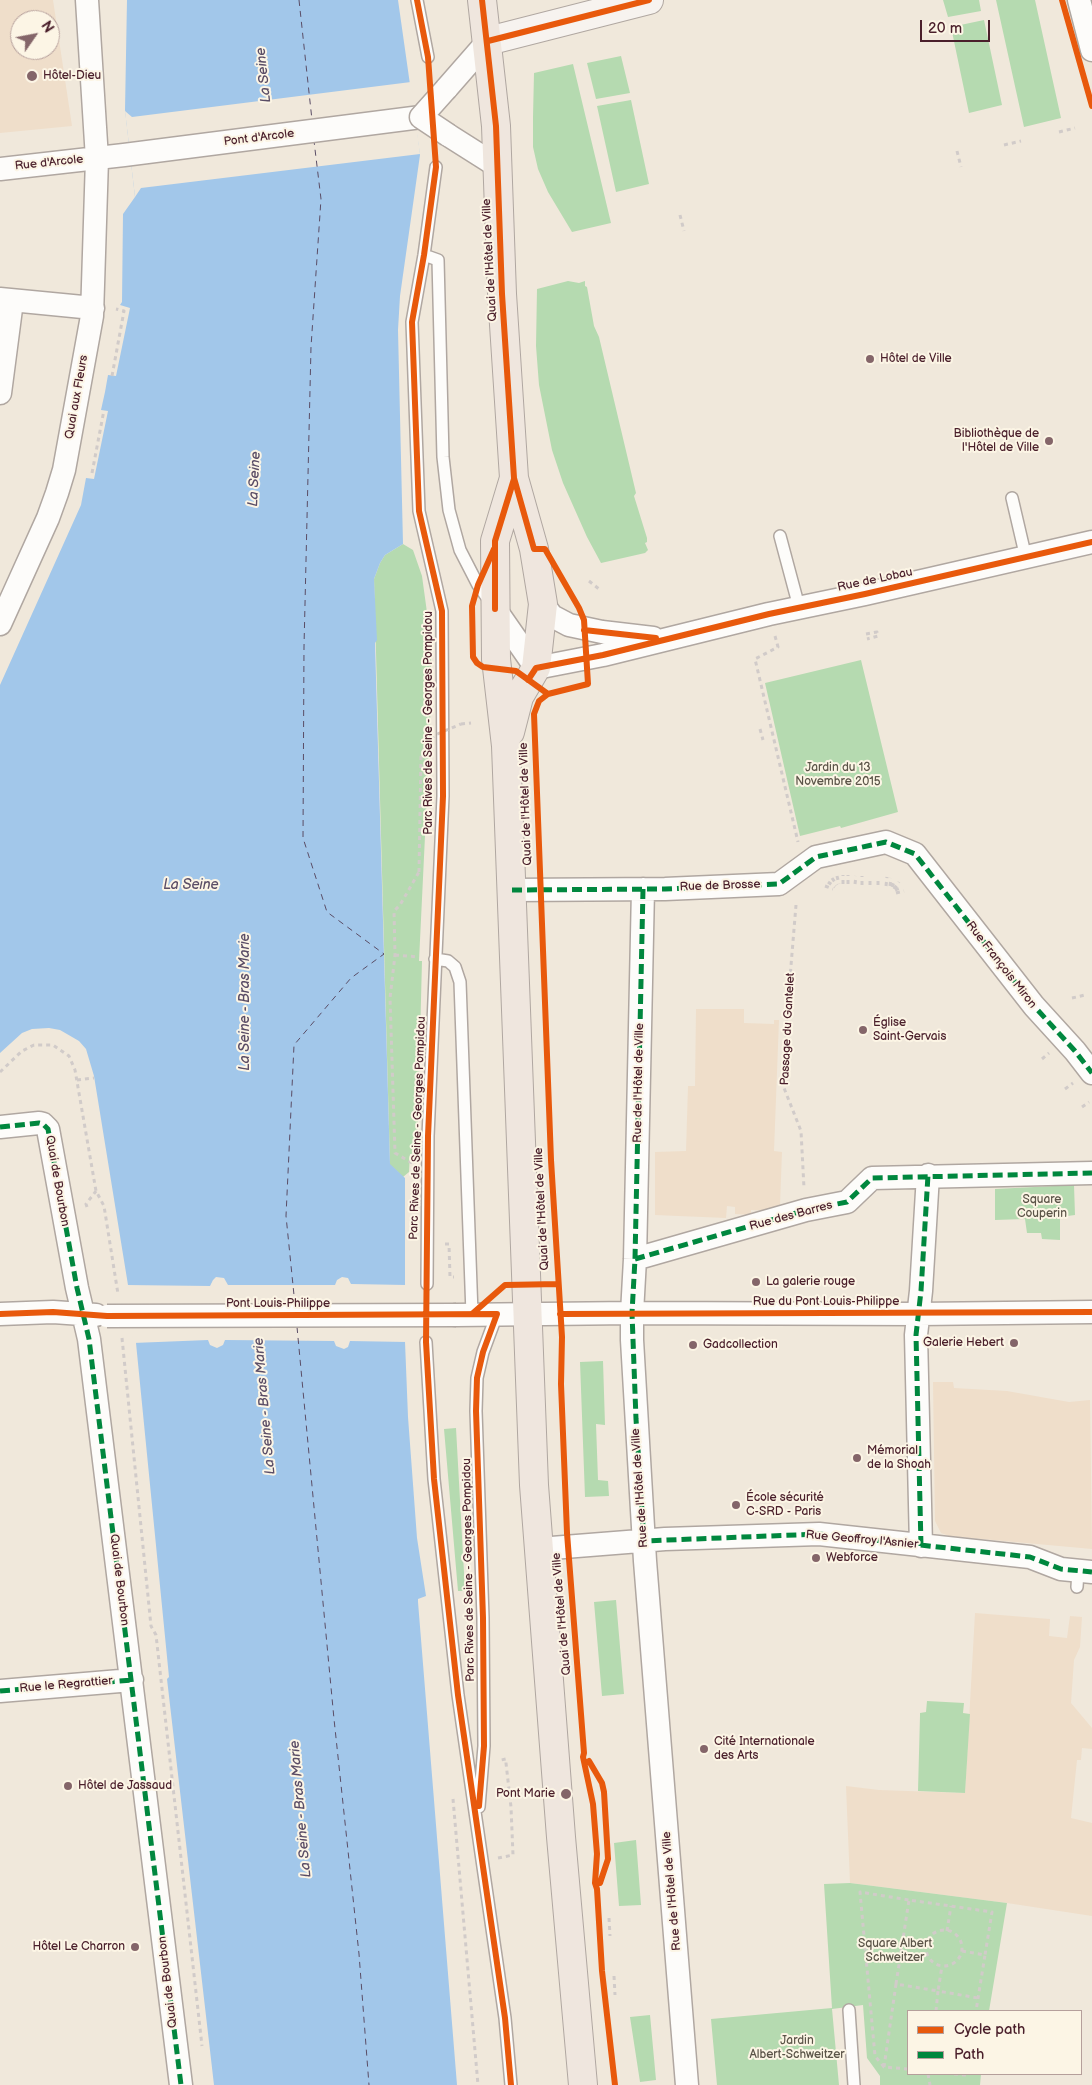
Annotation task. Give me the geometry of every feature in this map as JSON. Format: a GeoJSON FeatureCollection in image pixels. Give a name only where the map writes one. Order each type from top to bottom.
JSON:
{"type":"FeatureCollection","features":[{"type":"Feature","properties":{"kind":"main road","name":"Quai de l'Hôtel de Ville"},"geometry":{"type":"LineString","coordinates":[[482,0],[496,126],[502,294],[514,478],[534,549],[543,604],[536,668],[520,696],[506,746]]}},
{"type":"Feature","properties":{"kind":"main road","name":"Quai de l'Hôtel de Ville"},"geometry":{"type":"LineString","coordinates":[[514,478],[495,541],[496,659],[506,746],[534,1485],[560,1837],[583,2085]]}},
{"type":"Feature","properties":{"kind":"street","name":"Quai aux Fleurs"},"geometry":{"type":"LineString","coordinates":[[0,624],[48,518],[59,486],[92,308],[97,159],[87,0]]}},
{"type":"Feature","properties":{"kind":"street"},"geometry":{"type":"LineString","coordinates":[[497,166],[421,117],[488,41],[649,0]]}},
{"type":"Feature","properties":{"kind":"street"},"geometry":{"type":"LineString","coordinates":[[1079,0],[1092,50]]}},
{"type":"Feature","properties":{"kind":"street","name":"Pont d'Arcole"},"geometry":{"type":"LineString","coordinates":[[97,159],[421,117]]}},
{"type":"Feature","properties":{"kind":"street","name":"Rue d'Arcole"},"geometry":{"type":"LineString","coordinates":[[0,169],[97,159]]}},
{"type":"Feature","properties":{"kind":"street"},"geometry":{"type":"LineString","coordinates":[[0,393],[6,300],[92,308]]}},
{"type":"Feature","properties":{"kind":"street","name":"Rue de Lobau"},"geometry":{"type":"LineString","coordinates":[[536,668],[603,655],[799,607],[1092,542]]}},
{"type":"Feature","properties":{"kind":"street","name":"Rue de Lobau"},"geometry":{"type":"LineString","coordinates":[[543,604],[552,616],[569,625],[602,632],[664,640]]}},
{"type":"Feature","properties":{"kind":"street"},"geometry":{"type":"LineString","coordinates":[[495,609],[536,668]]}},
{"type":"Feature","properties":{"kind":"street","name":"Rue de Brosse"},"geometry":{"type":"LineString","coordinates":[[512,890],[643,889],[779,884],[816,858],[886,842],[914,854]]}},
{"type":"Feature","properties":{"kind":"street","name":"Rue François Miron"},"geometry":{"type":"LineString","coordinates":[[914,854],[1034,1006],[1075,1051],[1083,1077]]}},
{"type":"Feature","properties":{"kind":"street","name":"Rue de l'Hôtel de Ville"},"geometry":{"type":"LineString","coordinates":[[643,889],[635,1259],[632,1313],[636,1419],[644,1541],[687,2085]]}},
{"type":"Feature","properties":{"kind":"street","name":"Quai de Bourbon"},"geometry":{"type":"LineString","coordinates":[[0,1127],[39,1123],[47,1126],[77,1288],[89,1339],[181,2085]]}},
{"type":"Feature","properties":{"kind":"street","name":"Rue des Barres"},"geometry":{"type":"LineString","coordinates":[[635,1259],[806,1210],[847,1202],[872,1178],[928,1175],[1092,1173]]}},
{"type":"Feature","properties":{"kind":"street"},"geometry":{"type":"LineString","coordinates":[[920,1546],[916,1335],[928,1175]]}},
{"type":"Feature","properties":{"kind":"street","name":"Pont Louis-Philippe"},"geometry":{"type":"LineString","coordinates":[[0,1314],[53,1312],[107,1316],[528,1314]]}},
{"type":"Feature","properties":{"kind":"street","name":"Rue du Pont Louis-Philippe"},"geometry":{"type":"LineString","coordinates":[[528,1314],[1092,1312]]}},
{"type":"Feature","properties":{"kind":"street","name":"Rue Geoffroy l'Asnier"},"geometry":{"type":"LineString","coordinates":[[539,1549],[644,1541],[819,1534],[1030,1557],[1082,1577]]}},
{"type":"Feature","properties":{"kind":"street","name":"Rue le Regrattier"},"geometry":{"type":"LineString","coordinates":[[0,1691],[132,1680]]}},
{"type":"Feature","properties":{"kind":"lane"},"geometry":{"type":"LineString","coordinates":[[417,0],[428,56]]}},
{"type":"Feature","properties":{"kind":"lane","name":"Parc Rives de Seine - Georges Pompidou"},"geometry":{"type":"LineString","coordinates":[[426,1284],[427,1174],[443,796],[442,611],[419,511],[412,322],[424,255],[436,167]]}},
{"type":"Feature","properties":{"kind":"lane"},"geometry":{"type":"LineString","coordinates":[[424,255],[438,260],[443,457],[449,510],[460,550],[478,585],[495,609]]}},
{"type":"Feature","properties":{"kind":"lane"},"geometry":{"type":"LineString","coordinates":[[1012,498],[1026,558]]}},
{"type":"Feature","properties":{"kind":"lane"},"geometry":{"type":"LineString","coordinates":[[780,536],[799,607]]}},
{"type":"Feature","properties":{"kind":"lane"},"geometry":{"type":"LineString","coordinates":[[435,959],[448,960],[455,967],[460,982],[464,1315]]}},
{"type":"Feature","properties":{"kind":"lane","name":"Parc Rives de Seine - Georges Pompidou"},"geometry":{"type":"LineString","coordinates":[[478,1829],[484,1746],[483,1618],[476,1411],[477,1378],[483,1352],[498,1314]]}},
{"type":"Feature","properties":{"kind":"lane","name":"Parc Rives de Seine - Georges Pompidou"},"geometry":{"type":"LineString","coordinates":[[426,1342],[434,1479],[458,1695],[505,2018],[511,2085]]}},
{"type":"Feature","properties":{"kind":"lane"},"geometry":{"type":"LineString","coordinates":[[849,2010],[854,2085]]}},
{"type":"Feature","properties":{"kind":"path"},"geometry":{"type":"LineString","coordinates":[[1059,132],[1075,128]]}},
{"type":"Feature","properties":{"kind":"path"},"geometry":{"type":"LineString","coordinates":[[1004,145],[1021,141]]}},
{"type":"Feature","properties":{"kind":"path"},"geometry":{"type":"LineString","coordinates":[[958,151],[961,168]]}},
{"type":"Feature","properties":{"kind":"path"},"geometry":{"type":"LineString","coordinates":[[680,215],[684,231]]}},
{"type":"Feature","properties":{"kind":"path"},"geometry":{"type":"LineString","coordinates":[[112,376],[124,311],[116,309]]}},
{"type":"Feature","properties":{"kind":"path"},"geometry":{"type":"LineString","coordinates":[[92,473],[104,410]]}},
{"type":"Feature","properties":{"kind":"path"},"geometry":{"type":"LineString","coordinates":[[589,581],[600,589]]}},
{"type":"Feature","properties":{"kind":"path"},"geometry":{"type":"LineString","coordinates":[[774,632],[778,647],[755,659],[798,841],[794,849]]}},
{"type":"Feature","properties":{"kind":"path"},"geometry":{"type":"LineString","coordinates":[[400,905],[419,872],[421,757],[426,744],[435,735],[461,724],[472,723]]}},
{"type":"Feature","properties":{"kind":"path"},"geometry":{"type":"LineString","coordinates":[[760,728],[763,740]]}},
{"type":"Feature","properties":{"kind":"path"},"geometry":{"type":"LineString","coordinates":[[837,886],[843,875]]}},
{"type":"Feature","properties":{"kind":"path"},"geometry":{"type":"LineString","coordinates":[[836,876],[837,886]]}},
{"type":"Feature","properties":{"kind":"path"},"geometry":{"type":"LineString","coordinates":[[848,876],[848,884]]}},
{"type":"Feature","properties":{"kind":"path"},"geometry":{"type":"LineString","coordinates":[[855,884],[856,876]]}},
{"type":"Feature","properties":{"kind":"path"},"geometry":{"type":"LineString","coordinates":[[862,876],[862,885]]}},
{"type":"Feature","properties":{"kind":"path"},"geometry":{"type":"LineString","coordinates":[[870,876],[870,885]]}},
{"type":"Feature","properties":{"kind":"path"},"geometry":{"type":"LineString","coordinates":[[878,877],[878,885]]}},
{"type":"Feature","properties":{"kind":"path"},"geometry":{"type":"LineString","coordinates":[[886,877],[892,889]]}},
{"type":"Feature","properties":{"kind":"path"},"geometry":{"type":"LineString","coordinates":[[832,878],[837,886]]}},
{"type":"Feature","properties":{"kind":"path"},"geometry":{"type":"LineString","coordinates":[[892,889],[895,880],[892,889]]}},
{"type":"Feature","properties":{"kind":"path"},"geometry":{"type":"LineString","coordinates":[[828,882],[837,886]]}},
{"type":"Feature","properties":{"kind":"path"},"geometry":{"type":"LineString","coordinates":[[825,886],[837,886]]}},
{"type":"Feature","properties":{"kind":"path"},"geometry":{"type":"LineString","coordinates":[[892,889],[902,887]]}},
{"type":"Feature","properties":{"kind":"path"},"geometry":{"type":"LineString","coordinates":[[892,889],[904,891]]}},
{"type":"Feature","properties":{"kind":"path"},"geometry":{"type":"LineString","coordinates":[[395,955],[435,959]]}},
{"type":"Feature","properties":{"kind":"path"},"geometry":{"type":"LineString","coordinates":[[1072,998],[1085,995]]}},
{"type":"Feature","properties":{"kind":"path"},"geometry":{"type":"LineString","coordinates":[[1065,1089],[1083,1077]]}},
{"type":"Feature","properties":{"kind":"path"},"geometry":{"type":"LineString","coordinates":[[77,1080],[94,1078]]}},
{"type":"Feature","properties":{"kind":"path"},"geometry":{"type":"LineString","coordinates":[[1082,1107],[1089,1102]]}},
{"type":"Feature","properties":{"kind":"path"},"geometry":{"type":"LineString","coordinates":[[87,1210],[86,1204],[96,1191]]}},
{"type":"Feature","properties":{"kind":"path"},"geometry":{"type":"LineString","coordinates":[[108,1267],[114,1267]]}},
{"type":"Feature","properties":{"kind":"path"},"geometry":{"type":"LineString","coordinates":[[506,1763],[511,1807],[513,1852]]}},
{"type":"Feature","properties":{"kind":"path"},"geometry":{"type":"LineString","coordinates":[[907,2069],[884,2067],[875,2056],[860,1892],[992,1912],[976,2010]]}},
{"type":"Feature","properties":{"kind":"path"},"geometry":{"type":"LineString","coordinates":[[884,2067],[909,1900]]}},
{"type":"Feature","properties":{"kind":"path"},"geometry":{"type":"LineString","coordinates":[[947,1931],[952,1906]]}},
{"type":"Feature","properties":{"kind":"path"},"geometry":{"type":"LineString","coordinates":[[609,1918],[610,1936]]}},
{"type":"Feature","properties":{"kind":"path"},"geometry":{"type":"LineString","coordinates":[[947,1931],[959,1938],[962,1951],[960,1957],[954,1963],[942,1966],[932,1961],[929,1957],[927,1946],[929,1939],[935,1933],[947,1931]]}},
{"type":"Feature","properties":{"kind":"path"},"geometry":{"type":"LineString","coordinates":[[903,1942],[927,1946]]}},
{"type":"Feature","properties":{"kind":"path"},"geometry":{"type":"LineString","coordinates":[[962,1951],[985,1954]]}},
{"type":"Feature","properties":{"kind":"path"},"geometry":{"type":"LineString","coordinates":[[936,2010],[942,1966]]}},
{"type":"Feature","properties":{"kind":"path"},"geometry":{"type":"LineString","coordinates":[[614,1976],[615,1995]]}},
{"type":"Feature","properties":{"kind":"path"},"geometry":{"type":"LineString","coordinates":[[896,1984],[978,1998]]}},
{"type":"Feature","properties":{"kind":"shaded area","name":"Hôtel-Dieu"},"geometry":{"type":"Polygon","coordinates":[[[0,0],[53,0],[55,10],[10,10],[10,60],[60,60],[60,46],[72,126],[0,133],[0,0]]]}},
{"type":"Feature","properties":{"kind":"shaded area"},"geometry":{"type":"Polygon","coordinates":[[[696,1009],[744,1009],[744,1023],[774,1024],[774,1020],[779,1020],[774,1151],[782,1152],[780,1205],[778,1211],[751,1210],[751,1215],[735,1214],[735,1207],[727,1206],[726,1218],[655,1215],[655,1152],[686,1151],[688,1086],[695,1086],[696,1009]]]}},
{"type":"Feature","properties":{"kind":"shaded area"},"geometry":{"type":"Polygon","coordinates":[[[933,1382],[953,1382],[954,1388],[1007,1391],[1069,1402],[1090,1400],[1092,1549],[949,1536],[941,1533],[935,1521],[933,1382]]]}},
{"type":"Feature","properties":{"kind":"shaded area"},"geometry":{"type":"Polygon","coordinates":[[[975,1613],[1050,1619],[1049,1636],[1067,1638],[1070,1616],[1082,1617],[1080,1647],[1074,1660],[1071,1703],[1092,1728],[1092,1749],[1082,1748],[1081,1760],[1077,1760],[1071,1818],[1092,1823],[1092,1916],[850,1883],[846,1786],[879,1790],[965,1793],[975,1613]]]}},
{"type":"Feature","properties":{"kind":"green space"},"geometry":{"type":"Polygon","coordinates":[[[943,0],[979,0],[981,11],[948,17],[943,0]]]}},
{"type":"Feature","properties":{"kind":"green space"},"geometry":{"type":"Polygon","coordinates":[[[996,0],[1035,0],[1061,118],[1024,127],[996,0]]]}},
{"type":"Feature","properties":{"kind":"green space"},"geometry":{"type":"Polygon","coordinates":[[[984,20],[1002,105],[969,113],[951,27],[984,20]]]}},
{"type":"Feature","properties":{"kind":"green space"},"geometry":{"type":"Polygon","coordinates":[[[621,56],[630,93],[596,99],[587,63],[621,56]]]}},
{"type":"Feature","properties":{"kind":"green space"},"geometry":{"type":"Polygon","coordinates":[[[573,64],[611,223],[572,232],[548,192],[538,169],[533,147],[533,117],[534,73],[573,64]]]}},
{"type":"Feature","properties":{"kind":"green space"},"geometry":{"type":"Polygon","coordinates":[[[631,100],[649,184],[616,192],[597,106],[631,100]]]}},
{"type":"Feature","properties":{"kind":"green space"},"geometry":{"type":"Polygon","coordinates":[[[568,281],[579,283],[585,281],[585,286],[587,287],[594,326],[599,337],[636,493],[634,496],[647,538],[645,543],[648,550],[645,553],[601,563],[563,483],[552,450],[539,385],[536,346],[537,289],[568,281]]]}},
{"type":"Feature","properties":{"kind":"green space"},"geometry":{"type":"Polygon","coordinates":[[[403,544],[413,550],[422,576],[429,627],[431,660],[430,732],[419,961],[422,961],[417,1154],[410,1154],[409,1172],[403,1177],[390,1165],[374,579],[385,555],[403,544]]]}},
{"type":"Feature","properties":{"kind":"green space","name":"Jardin du 13 Novembre 2015"},"geometry":{"type":"Polygon","coordinates":[[[861,660],[898,812],[841,828],[840,826],[800,836],[765,683],[861,660]]]}},
{"type":"Feature","properties":{"kind":"green space","name":"Square Couperin"},"geometry":{"type":"Polygon","coordinates":[[[1074,1185],[1075,1215],[1060,1217],[1060,1240],[1042,1239],[1041,1233],[1027,1233],[1025,1219],[995,1220],[995,1189],[1074,1185]]]}},
{"type":"Feature","properties":{"kind":"green space"},"geometry":{"type":"Polygon","coordinates":[[[603,1361],[605,1425],[596,1424],[598,1480],[608,1481],[609,1496],[585,1497],[580,1362],[603,1361]]]}},
{"type":"Feature","properties":{"kind":"green space"},"geometry":{"type":"Polygon","coordinates":[[[456,1428],[465,1591],[458,1591],[444,1429],[456,1428]]]}},
{"type":"Feature","properties":{"kind":"green space"},"geometry":{"type":"Polygon","coordinates":[[[616,1600],[624,1694],[602,1696],[594,1602],[616,1600]]]}},
{"type":"Feature","properties":{"kind":"green space"},"geometry":{"type":"Polygon","coordinates":[[[927,1701],[964,1703],[963,1713],[970,1714],[965,1793],[918,1791],[920,1713],[926,1712],[927,1701]]]}},
{"type":"Feature","properties":{"kind":"green space"},"geometry":{"type":"Polygon","coordinates":[[[636,1840],[641,1905],[619,1906],[614,1843],[636,1840]]]}},
{"type":"Feature","properties":{"kind":"green space","name":"Square Albert Schweitzer"},"geometry":{"type":"Polygon","coordinates":[[[850,1883],[1007,1903],[989,2010],[907,2010],[907,2075],[981,2075],[980,2085],[880,2085],[880,2076],[867,2058],[863,2005],[832,2009],[839,2085],[717,2085],[711,2019],[832,2008],[824,1884],[850,1883]]]}},
{"type":"Feature","properties":{"kind":"green space"},"geometry":{"type":"Polygon","coordinates":[[[650,2015],[656,2080],[640,2082],[630,2017],[650,2015]]]}},
{"type":"Feature","properties":{"kind":"water","name":"La Seine"},"geometry":{"type":"Polygon","coordinates":[[[127,0],[398,0],[420,155],[400,296],[398,330],[403,544],[385,555],[374,579],[377,640],[375,643],[390,1164],[405,1178],[405,1342],[408,1417],[417,1538],[426,1596],[418,1599],[418,1602],[457,2085],[214,2085],[167,1679],[169,1677],[136,1343],[94,1076],[86,1049],[79,1041],[60,1030],[49,1028],[32,1029],[22,1033],[0,1053],[0,685],[81,505],[86,478],[94,479],[108,411],[101,410],[108,375],[116,376],[130,308],[120,305],[122,302],[123,214],[135,197],[125,110],[127,0]]]}},
{"type":"Feature","properties":{"kind":"pier"},"geometry":{"type":"Polygon","coordinates":[[[411,82],[420,154],[141,188],[135,197],[125,111],[132,117],[411,82]]]}},
{"type":"Feature","properties":{"kind":"pier"},"geometry":{"type":"Polygon","coordinates":[[[216,1277],[224,1278],[228,1285],[335,1285],[337,1280],[342,1277],[348,1278],[351,1284],[406,1285],[407,1342],[350,1341],[348,1347],[344,1349],[336,1346],[334,1341],[225,1340],[223,1345],[217,1348],[210,1345],[208,1340],[133,1343],[126,1285],[210,1286],[216,1277]]]}},
{"type":"Feature","properties":{"kind":"ferry route"},"geometry":{"type":"LineString","coordinates":[[299,0],[312,120]]}},
{"type":"Feature","properties":{"kind":"ferry route"},"geometry":{"type":"LineString","coordinates":[[295,1305],[286,1216],[294,1045],[351,978],[384,954],[327,912],[303,838],[304,647],[311,347],[321,199],[314,141]]}},
{"type":"Feature","properties":{"kind":"ferry route"},"geometry":{"type":"LineString","coordinates":[[297,1327],[334,1719],[359,1954],[369,2085]]}},
{"type":"Feature","properties":{"kind":"marked path"},"geometry":{"type":"LineString","coordinates":[[512,890],[665,889],[779,884],[816,857],[886,842],[915,854],[1034,1006],[1075,1051],[1092,1073]]}},
{"type":"Feature","properties":{"kind":"marked path"},"geometry":{"type":"LineString","coordinates":[[643,889],[635,1259],[632,1313],[636,1419],[644,1541],[819,1534],[1030,1557],[1061,1569],[1092,1572]]}},
{"type":"Feature","properties":{"kind":"marked path"},"geometry":{"type":"LineString","coordinates":[[0,1127],[39,1123],[48,1129],[77,1288],[89,1339],[181,2085]]}},
{"type":"Feature","properties":{"kind":"marked path"},"geometry":{"type":"LineString","coordinates":[[635,1259],[806,1210],[847,1202],[872,1178],[1092,1173]]}},
{"type":"Feature","properties":{"kind":"marked path"},"geometry":{"type":"LineString","coordinates":[[921,1546],[916,1335],[921,1291],[928,1175]]}},
{"type":"Feature","properties":{"kind":"marked path"},"geometry":{"type":"LineString","coordinates":[[0,1691],[132,1680]]}},
{"type":"Feature","properties":{"kind":"cycle path"},"geometry":{"type":"LineString","coordinates":[[417,0],[428,57],[436,167],[424,255],[412,322],[419,511],[442,611],[443,796],[428,1136],[426,1342],[434,1479],[458,1695],[505,2018],[511,2085]]}},
{"type":"Feature","properties":{"kind":"cycle path"},"geometry":{"type":"LineString","coordinates":[[482,0],[496,126],[502,294],[514,478],[534,549],[545,549],[584,620],[588,684],[548,694],[539,701],[534,714],[551,1160],[562,1337],[561,1384],[567,1533],[583,1757],[593,1804],[597,1854],[595,1883],[597,1889],[602,1971],[615,2085]]}},
{"type":"Feature","properties":{"kind":"cycle path"},"geometry":{"type":"LineString","coordinates":[[488,41],[649,0]]}},
{"type":"Feature","properties":{"kind":"cycle path"},"geometry":{"type":"LineString","coordinates":[[1062,0],[1092,106]]}},
{"type":"Feature","properties":{"kind":"cycle path"},"geometry":{"type":"LineString","coordinates":[[495,609],[495,541],[514,479]]}},
{"type":"Feature","properties":{"kind":"cycle path"},"geometry":{"type":"LineString","coordinates":[[528,680],[536,668],[603,655],[769,614],[1092,542]]}},
{"type":"Feature","properties":{"kind":"cycle path"},"geometry":{"type":"LineString","coordinates":[[494,549],[478,585],[472,606],[473,657],[483,667],[516,671],[548,694]]}},
{"type":"Feature","properties":{"kind":"cycle path"},"geometry":{"type":"LineString","coordinates":[[584,630],[656,638]]}},
{"type":"Feature","properties":{"kind":"cycle path"},"geometry":{"type":"LineString","coordinates":[[472,1314],[505,1285],[558,1284]]}},
{"type":"Feature","properties":{"kind":"cycle path"},"geometry":{"type":"LineString","coordinates":[[0,1314],[53,1312],[107,1316],[497,1314],[483,1352],[477,1378],[476,1411],[483,1618],[484,1746],[479,1806]]}},
{"type":"Feature","properties":{"kind":"cycle path"},"geometry":{"type":"LineString","coordinates":[[560,1314],[1092,1312]]}},
{"type":"Feature","properties":{"kind":"cycle path"},"geometry":{"type":"LineString","coordinates":[[589,1761],[602,1783],[604,1792],[608,1859],[600,1883]]}},
{"type":"Feature","properties":{"kind":"place","name":"Hôtel-Dieu"},"geometry":{"type":"Point","coordinates":[32,76]}},
{"type":"Feature","properties":{"kind":"place","name":"Hôtel de Ville"},"geometry":{"type":"Point","coordinates":[870,359]}},
{"type":"Feature","properties":{"kind":"place","name":"Bibliothèque de l'Hôtel de Ville"},"geometry":{"type":"Point","coordinates":[1049,441]}},
{"type":"Feature","properties":{"kind":"place","name":"Église Saint-Gervais"},"geometry":{"type":"Point","coordinates":[863,1030]}},
{"type":"Feature","properties":{"kind":"place","name":"La galerie rouge"},"geometry":{"type":"Point","coordinates":[756,1282]}},
{"type":"Feature","properties":{"kind":"place","name":"Galerie Hebert"},"geometry":{"type":"Point","coordinates":[1014,1343]}},
{"type":"Feature","properties":{"kind":"place","name":"Gadcollection"},"geometry":{"type":"Point","coordinates":[693,1345]}},
{"type":"Feature","properties":{"kind":"place","name":"Mémorial de la Shoah"},"geometry":{"type":"Point","coordinates":[857,1458]}},
{"type":"Feature","properties":{"kind":"place","name":"École sécurité C-SRD - Paris"},"geometry":{"type":"Point","coordinates":[736,1505]}},
{"type":"Feature","properties":{"kind":"place","name":"Webforce"},"geometry":{"type":"Point","coordinates":[816,1558]}},
{"type":"Feature","properties":{"kind":"place","name":"Cité Internationale des Arts"},"geometry":{"type":"Point","coordinates":[704,1749]}},
{"type":"Feature","properties":{"kind":"place","name":"Hôtel de Jassaud"},"geometry":{"type":"Point","coordinates":[68,1786]}},
{"type":"Feature","properties":{"kind":"place","name":"Pont Marie"},"geometry":{"type":"Point","coordinates":[566,1794]}},
{"type":"Feature","properties":{"kind":"place","name":"Hôtel Le Charron"},"geometry":{"type":"Point","coordinates":[135,1947]}},
{"type":"Feature","properties":{"kind":"water label","name":"La Seine - Bras Marie"},"geometry":{"type":"Point","coordinates":[245,1002]}},
{"type":"Feature","properties":{"kind":"water label","name":"La Seine - Bras Marie"},"geometry":{"type":"Point","coordinates":[265,1406]}},
{"type":"Feature","properties":{"kind":"water label","name":"La Seine - Bras Marie"},"geometry":{"type":"Point","coordinates":[301,1809]}},
{"type":"Feature","properties":{"kind":"park label","name":"Jardin Albert-Schweitzer"},"geometry":{"type":"Point","coordinates":[797,2048]}}]}
